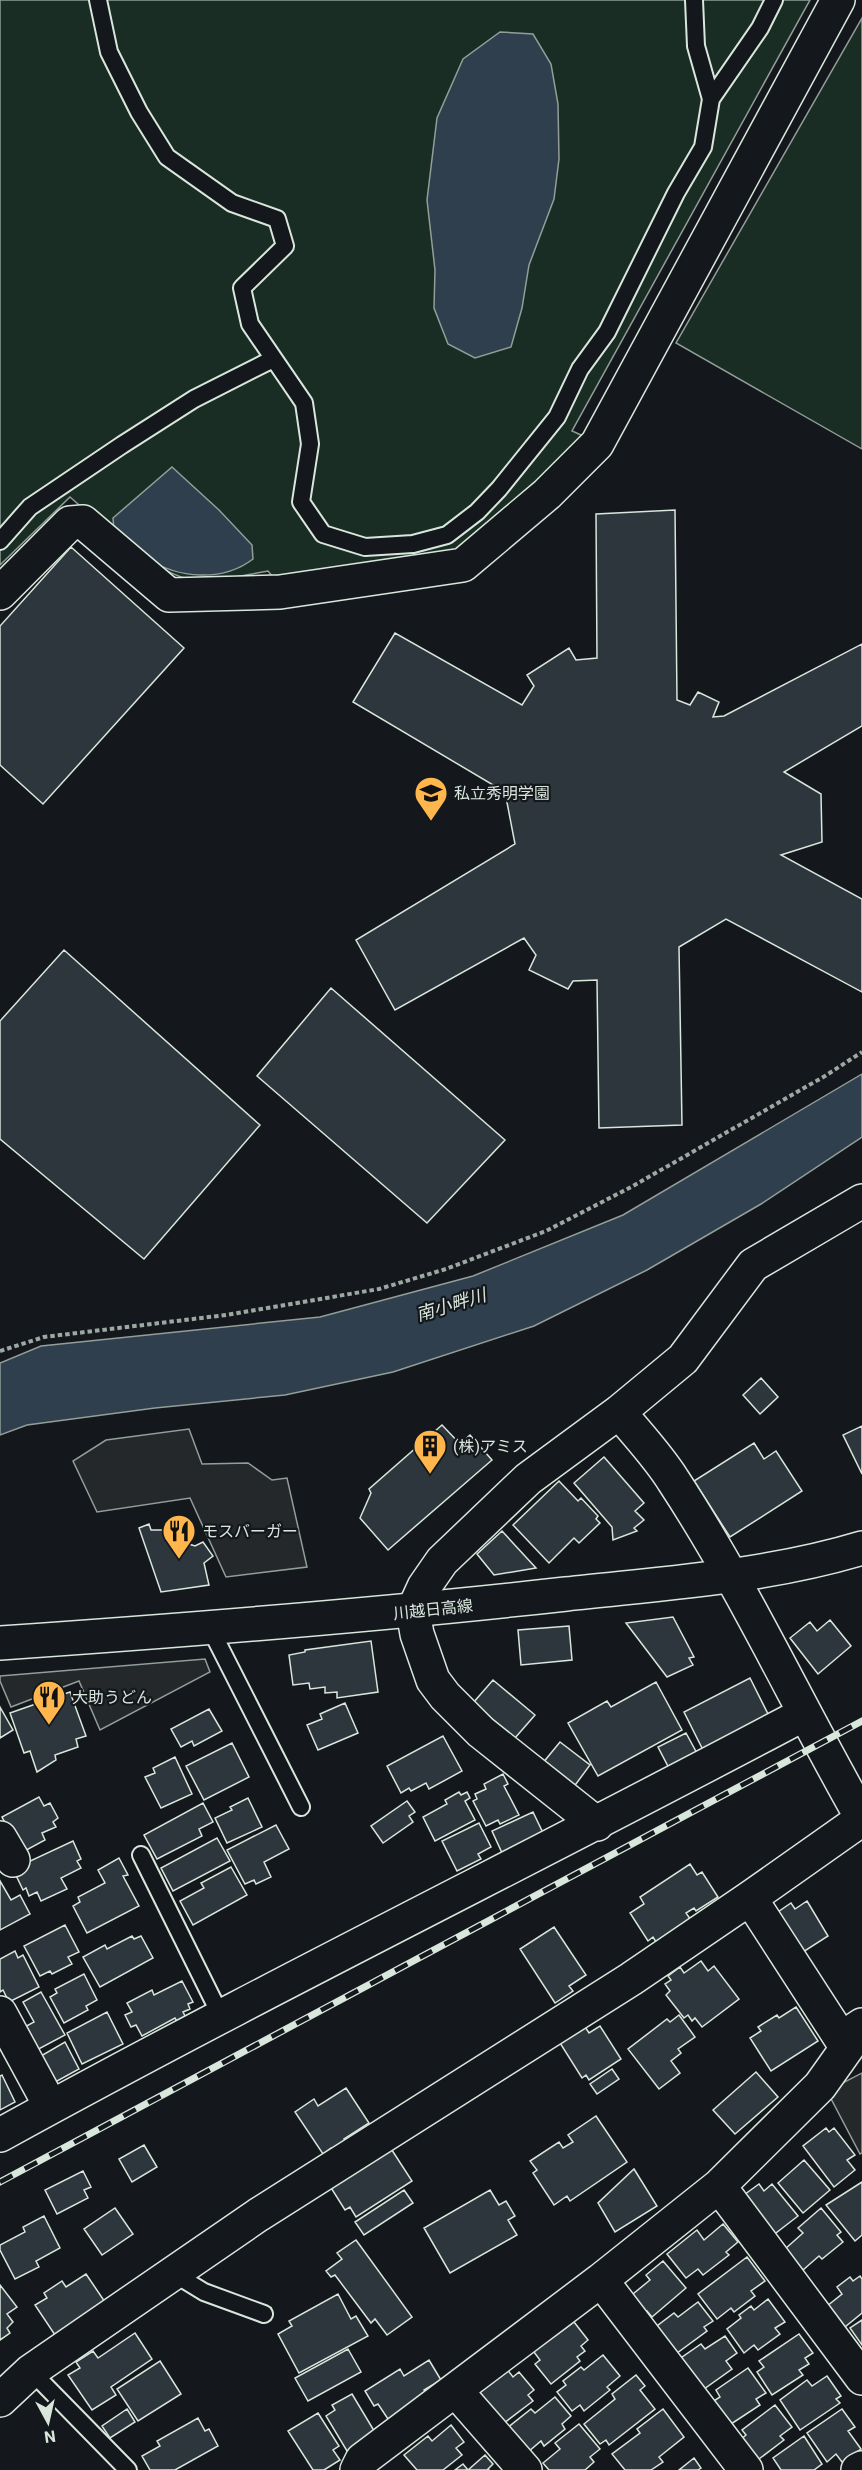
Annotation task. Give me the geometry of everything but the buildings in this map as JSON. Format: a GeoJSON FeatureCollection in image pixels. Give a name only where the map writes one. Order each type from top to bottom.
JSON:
{"type":"FeatureCollection","features":[{"type":"Feature","properties":{"kind":"street"},"geometry":{"type":"LineString","coordinates":[[0,593],[70,523],[83,522],[169,595],[280,592],[463,565],[547,494],[597,444],[838,0]]}},
{"type":"Feature","properties":{"kind":"street"},"geometry":{"type":"LineString","coordinates":[[597,1824],[482,1732],[445,1696],[433,1680],[417,1634],[413,1611],[424,1587],[442,1561],[528,1479],[619,1412],[683,1359],[753,1265],[862,1201]]}},
{"type":"Feature","properties":{"kind":"street"},"geometry":{"type":"LineString","coordinates":[[0,2400],[31,2371],[258,2215],[501,2062],[750,1898],[862,1818],[804,1714],[732,1576],[672,1478],[619,1412]]}},
{"type":"Feature","properties":{"kind":"street","name":"川越日高線"},"geometry":{"type":"LineString","coordinates":[[0,1643],[413,1611],[732,1576],[862,1548]]}},
{"type":"Feature","properties":{"kind":"street"},"geometry":{"type":"LineString","coordinates":[[0,2135],[221,2016],[597,1824],[804,1714]]}},
{"type":"Feature","properties":{"kind":"street"},"geometry":{"type":"LineString","coordinates":[[357,2470],[362,2460],[601,2280],[718,2186],[820,2086],[857,2035],[750,1898]]}},
{"type":"Feature","properties":{"kind":"street"},"geometry":{"type":"LineString","coordinates":[[0,2013],[51,2107]]}},
{"type":"Feature","properties":{"kind":"street"},"geometry":{"type":"LineString","coordinates":[[718,2186],[862,2378]]}},
{"type":"Feature","properties":{"kind":"street"},"geometry":{"type":"LineString","coordinates":[[601,2280],[746,2470]]}},
{"type":"Feature","properties":{"kind":"street"},"geometry":{"type":"LineString","coordinates":[[456,2391],[525,2470]]}},
{"type":"Feature","properties":{"kind":"lane"},"geometry":{"type":"LineString","coordinates":[[98,0],[109,52],[139,112],[167,157],[232,203],[277,219],[285,246],[242,288],[250,324],[304,403],[310,444],[301,502],[323,534],[365,547],[413,544],[447,535],[477,512],[491,497],[557,417],[580,369],[607,332],[676,193],[702,147],[711,99],[760,28],[774,0]]}},
{"type":"Feature","properties":{"kind":"lane"},"geometry":{"type":"LineString","coordinates":[[694,0],[696,46],[711,99]]}},
{"type":"Feature","properties":{"kind":"lane"},"geometry":{"type":"LineString","coordinates":[[0,541],[30,507],[122,444],[194,399],[273,359]]}},
{"type":"Feature","properties":{"kind":"lane"},"geometry":{"type":"LineString","coordinates":[[210,1628],[301,1807]]}},
{"type":"Feature","properties":{"kind":"lane"},"geometry":{"type":"LineString","coordinates":[[141,1855],[221,2016]]}},
{"type":"Feature","properties":{"kind":"lane"},"geometry":{"type":"LineString","coordinates":[[173,2273],[204,2292],[264,2314]]}},
{"type":"Feature","properties":{"kind":"lane"},"geometry":{"type":"LineString","coordinates":[[31,2371],[128,2470]]}},
{"type":"Feature","properties":{"kind":"path"},"geometry":{"type":"LineString","coordinates":[[0,1351],[44,1337],[226,1315],[380,1290],[446,1269],[546,1231],[623,1191],[825,1076],[862,1052]]}},
{"type":"Feature","properties":{"kind":"green space"},"geometry":{"type":"Polygon","coordinates":[[[0,0],[810,0],[572,431],[581,435],[574,457],[461,557],[272,576],[268,571],[200,581],[166,571],[149,561],[114,535],[70,497],[0,565],[0,0]]]}},
{"type":"Feature","properties":{"kind":"green space"},"geometry":{"type":"Polygon","coordinates":[[[862,18],[862,449],[676,343],[862,18]]]}},
{"type":"Feature","properties":{"kind":"shaded area"},"geometry":{"type":"Polygon","coordinates":[[[189,1429],[202,1464],[248,1463],[272,1480],[287,1478],[307,1567],[226,1577],[190,1498],[97,1512],[73,1461],[106,1440],[189,1429]]]}},
{"type":"Feature","properties":{"kind":"shaded area"},"geometry":{"type":"Polygon","coordinates":[[[205,1659],[210,1672],[100,1730],[79,1681],[11,1707],[0,1681],[0,1676],[205,1659]]]}},
{"type":"Feature","properties":{"kind":"shaded area"},"geometry":{"type":"Polygon","coordinates":[[[862,2073],[862,2153],[860,2154],[827,2091],[862,2073]]]}},
{"type":"Feature","properties":{"kind":"water"},"geometry":{"type":"Polygon","coordinates":[[[500,32],[533,34],[551,64],[558,104],[559,159],[554,199],[529,265],[522,308],[511,347],[475,358],[448,344],[434,308],[435,270],[427,200],[437,118],[463,59],[500,32]]]}},
{"type":"Feature","properties":{"kind":"water"},"geometry":{"type":"Polygon","coordinates":[[[172,467],[219,510],[252,545],[253,559],[228,572],[186,574],[159,565],[147,558],[114,530],[113,518],[172,467]]]}},
{"type":"Feature","properties":{"kind":"water","name":"南小畔川"},"geometry":{"type":"Polygon","coordinates":[[[862,1074],[862,1137],[761,1204],[647,1270],[534,1326],[393,1372],[285,1395],[155,1408],[27,1425],[0,1435],[0,1363],[41,1346],[320,1317],[473,1276],[623,1215],[862,1074]]]}},
{"type":"Feature","properties":{"kind":"railway"},"geometry":{"type":"LineString","coordinates":[[0,2182],[862,1721]]}},
{"type":"Feature","properties":{"kind":"place","name":"私立秀明学園"},"geometry":{"type":"Point","coordinates":[431,822]}},
{"type":"Feature","properties":{"kind":"place","name":"(株)アミス"},"geometry":{"type":"Point","coordinates":[430,1475]}},
{"type":"Feature","properties":{"kind":"place","name":"モスバーガー"},"geometry":{"type":"Point","coordinates":[179,1560]}},
{"type":"Feature","properties":{"kind":"place","name":"大助うどん"},"geometry":{"type":"Point","coordinates":[49,1726]}}]}
